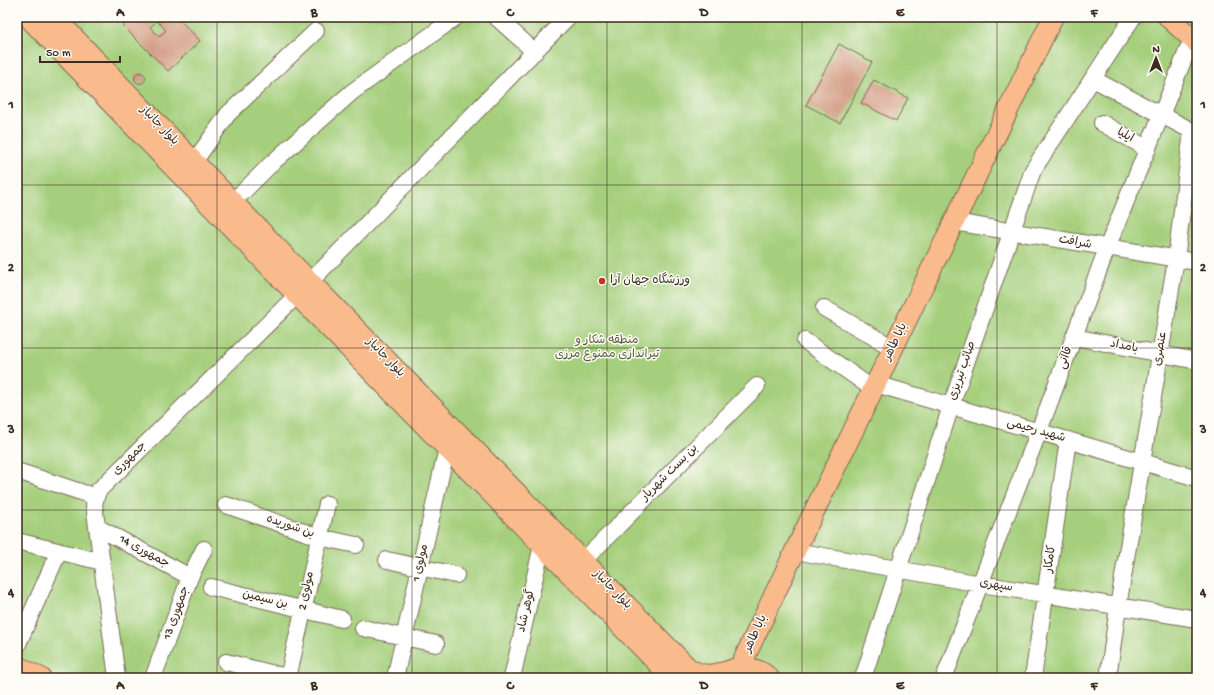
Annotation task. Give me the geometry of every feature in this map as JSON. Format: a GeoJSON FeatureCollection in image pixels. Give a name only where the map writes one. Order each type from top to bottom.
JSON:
{"type":"FeatureCollection","features":[{"type":"Feature","properties":{"kind":"main road","name":"بلوار جانباز"},"geometry":{"type":"LineString","coordinates":[[28,17],[583,561],[688,668],[700,674],[715,675],[730,672]]}},
{"type":"Feature","properties":{"kind":"main road","name":"بلوار جانباز"},"geometry":{"type":"LineString","coordinates":[[54,17],[231,201],[303,288],[447,448],[672,678]]}},
{"type":"Feature","properties":{"kind":"main road","name":"بابا طاهر"},"geometry":{"type":"LineString","coordinates":[[730,672],[795,551],[1053,17]]}},
{"type":"Feature","properties":{"kind":"main road"},"geometry":{"type":"LineString","coordinates":[[1168,17],[1195,40]]}},
{"type":"Feature","properties":{"kind":"main road"},"geometry":{"type":"LineString","coordinates":[[17,666],[41,678]]}},
{"type":"Feature","properties":{"kind":"main road"},"geometry":{"type":"LineString","coordinates":[[730,672],[755,670],[766,675],[768,678]]}},
{"type":"Feature","properties":{"kind":"street"},"geometry":{"type":"LineString","coordinates":[[231,201],[242,193],[272,163],[352,92],[456,17]]}},
{"type":"Feature","properties":{"kind":"street"},"geometry":{"type":"LineString","coordinates":[[496,17],[535,52]]}},
{"type":"Feature","properties":{"kind":"street","name":"جمهوری"},"geometry":{"type":"LineString","coordinates":[[96,497],[98,491],[303,288],[568,17]]}},
{"type":"Feature","properties":{"kind":"street","name":"صائب تبریزی"},"geometry":{"type":"LineString","coordinates":[[863,678],[951,406],[1033,170],[1133,17]]}},
{"type":"Feature","properties":{"kind":"street"},"geometry":{"type":"LineString","coordinates":[[194,162],[228,114],[316,31]]}},
{"type":"Feature","properties":{"kind":"street","name":"قاآنی"},"geometry":{"type":"LineString","coordinates":[[944,678],[1039,431],[1107,248],[1195,40]]}},
{"type":"Feature","properties":{"kind":"street","name":"عنصری"},"geometry":{"type":"LineString","coordinates":[[1093,79],[1195,132],[1176,259],[1118,606],[1108,678]]}},
{"type":"Feature","properties":{"kind":"street","name":"ایلیا"},"geometry":{"type":"LineString","coordinates":[[1102,123],[1148,149]]}},
{"type":"Feature","properties":{"kind":"street","name":"شرافت"},"geometry":{"type":"LineString","coordinates":[[954,222],[1197,262]]}},
{"type":"Feature","properties":{"kind":"street"},"geometry":{"type":"LineString","coordinates":[[824,308],[893,348]]}},
{"type":"Feature","properties":{"kind":"street","name":"بامداد"},"geometry":{"type":"LineString","coordinates":[[1074,337],[1197,361]]}},
{"type":"Feature","properties":{"kind":"street","name":"شهید رحیمی"},"geometry":{"type":"LineString","coordinates":[[805,341],[874,386],[1039,431],[1197,478]]}},
{"type":"Feature","properties":{"kind":"street","name":"بن بست شهریار"},"geometry":{"type":"LineString","coordinates":[[583,561],[757,386]]}},
{"type":"Feature","properties":{"kind":"street","name":"کامکار"},"geometry":{"type":"LineString","coordinates":[[1033,678],[1068,440]]}},
{"type":"Feature","properties":{"kind":"street","name":"مولوی 1"},"geometry":{"type":"LineString","coordinates":[[395,678],[447,448]]}},
{"type":"Feature","properties":{"kind":"street"},"geometry":{"type":"LineString","coordinates":[[17,471],[96,497],[94,504],[117,678]]}},
{"type":"Feature","properties":{"kind":"street","name":"مولوی 2"},"geometry":{"type":"LineString","coordinates":[[289,678],[327,504]]}},
{"type":"Feature","properties":{"kind":"street","name":"بن شوریده"},"geometry":{"type":"LineString","coordinates":[[226,505],[319,538],[356,546]]}},
{"type":"Feature","properties":{"kind":"street","name":"جمهوری 14"},"geometry":{"type":"LineString","coordinates":[[97,527],[190,578]]}},
{"type":"Feature","properties":{"kind":"street"},"geometry":{"type":"LineString","coordinates":[[17,541],[102,562]]}},
{"type":"Feature","properties":{"kind":"street","name":"گوهر شاد"},"geometry":{"type":"LineString","coordinates":[[512,678],[542,545]]}},
{"type":"Feature","properties":{"kind":"street","name":"جمهوری 13"},"geometry":{"type":"LineString","coordinates":[[153,678],[190,578],[204,549]]}},
{"type":"Feature","properties":{"kind":"street"},"geometry":{"type":"LineString","coordinates":[[17,646],[59,551]]}},
{"type":"Feature","properties":{"kind":"street","name":"سپهری"},"geometry":{"type":"LineString","coordinates":[[795,551],[1046,595],[1197,619]]}},
{"type":"Feature","properties":{"kind":"street"},"geometry":{"type":"LineString","coordinates":[[387,560],[456,575]]}},
{"type":"Feature","properties":{"kind":"street","name":"بن سیمین"},"geometry":{"type":"LineString","coordinates":[[211,587],[342,620]]}},
{"type":"Feature","properties":{"kind":"street"},"geometry":{"type":"LineString","coordinates":[[363,628],[436,644]]}},
{"type":"Feature","properties":{"kind":"street"},"geometry":{"type":"LineString","coordinates":[[226,662],[289,678]]}},
{"type":"Feature","properties":{"kind":"green space","name":"منطقه شکار و تیراندازی ممنوع مرزی"},"geometry":{"type":"Polygon","coordinates":[[[17,17],[1197,17],[1197,678],[17,678],[17,17]]]}},
{"type":"Feature","properties":{"kind":"building"},"geometry":{"type":"Polygon","coordinates":[[[132,17],[177,17],[200,41],[168,71],[123,26],[132,17]],[[157,21],[150,27],[159,37],[166,30],[157,21]]]}},
{"type":"Feature","properties":{"kind":"building"},"geometry":{"type":"Polygon","coordinates":[[[839,44],[872,62],[840,123],[806,105],[839,44]]]}},
{"type":"Feature","properties":{"kind":"building"},"geometry":{"type":"Polygon","coordinates":[[[138,73],[142,73],[144,74],[144,82],[138,83],[135,80],[135,76],[138,73]]]}},
{"type":"Feature","properties":{"kind":"building"},"geometry":{"type":"Polygon","coordinates":[[[874,80],[908,98],[896,121],[861,103],[874,80]]]}},
{"type":"Feature","properties":{"kind":"place","name":"ورزشگاه جهان آرا"},"geometry":{"type":"Point","coordinates":[602,281]}}]}
